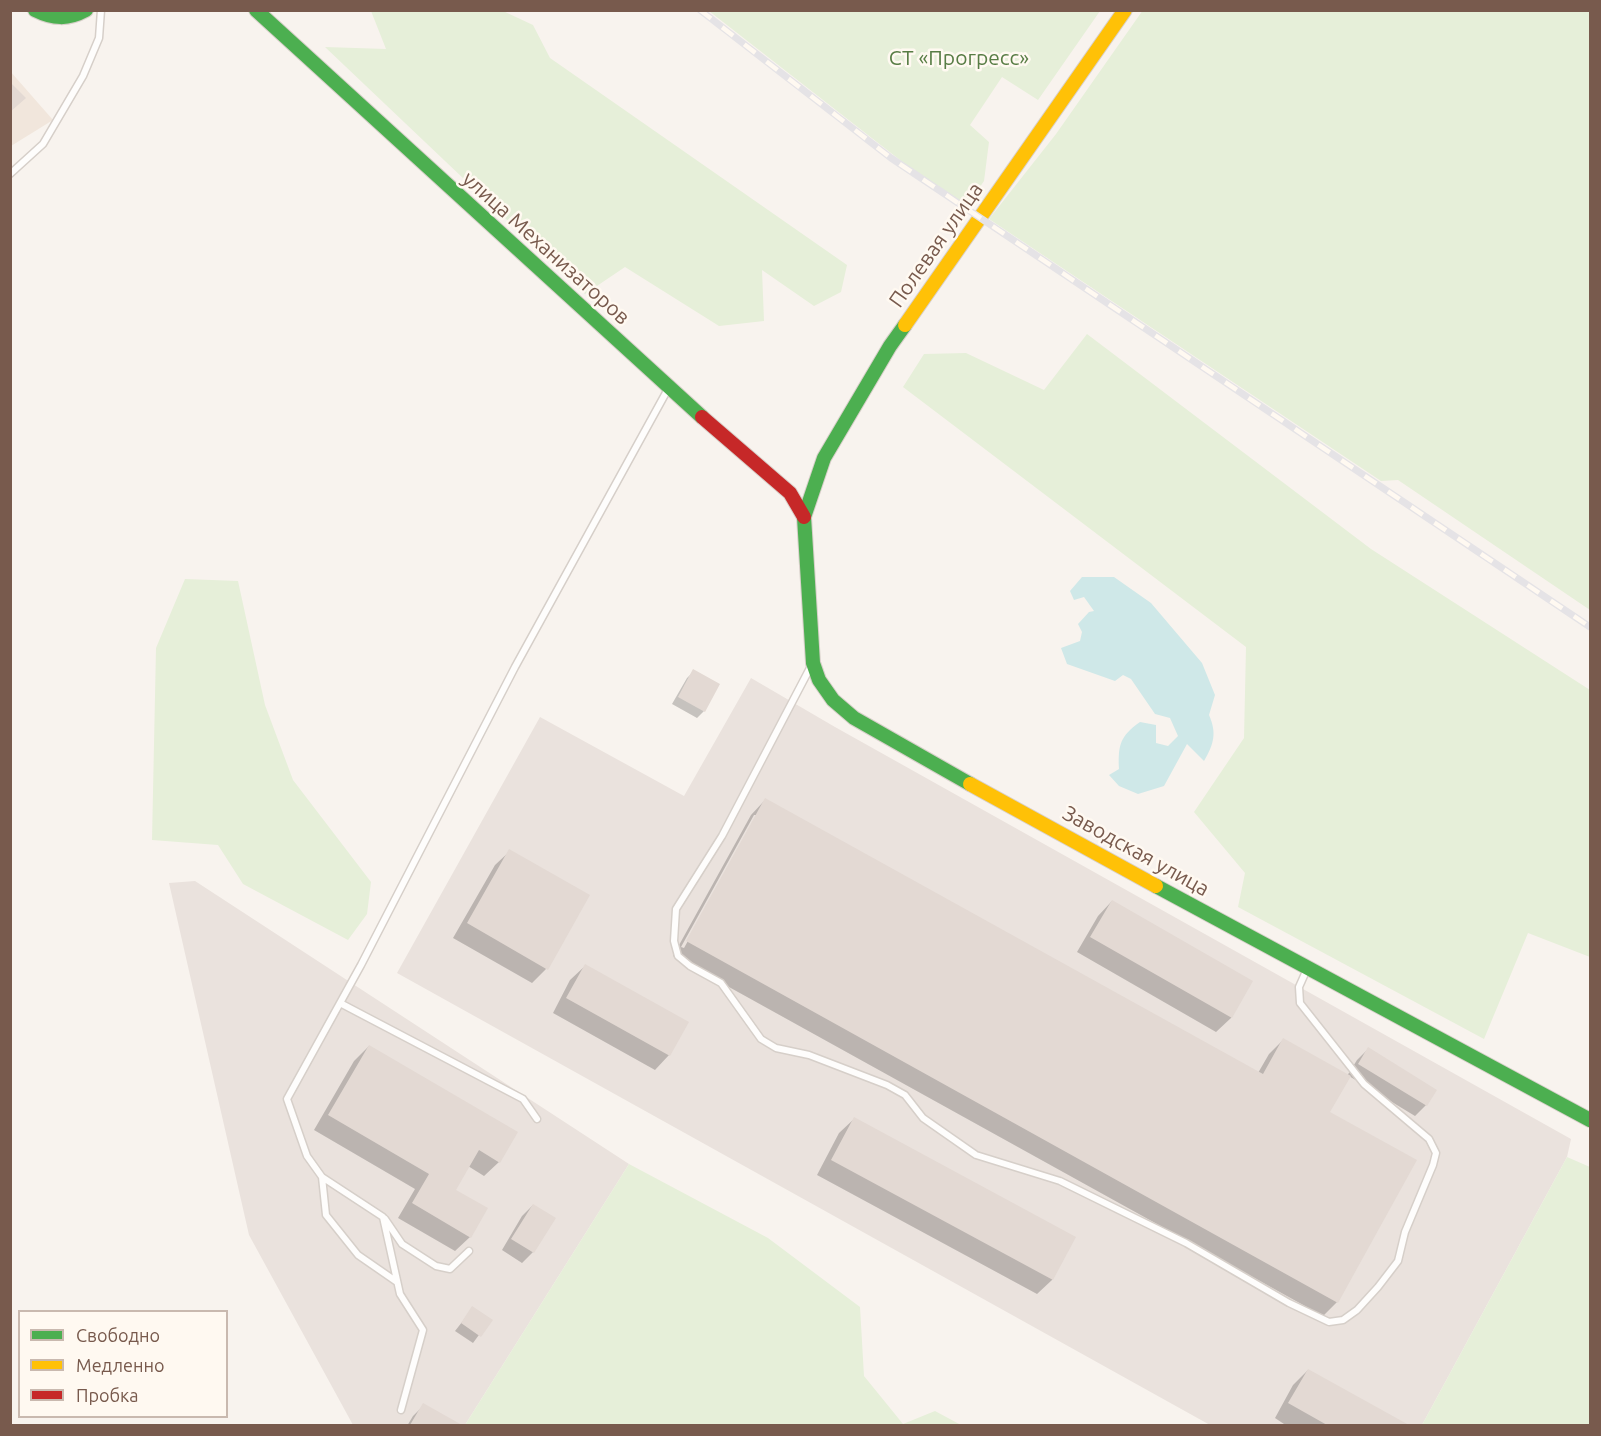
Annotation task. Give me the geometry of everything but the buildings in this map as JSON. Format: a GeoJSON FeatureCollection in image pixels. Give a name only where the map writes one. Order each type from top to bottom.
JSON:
{"type":"FeatureCollection","features":[{"type":"Feature","properties":{"kind":"street"},"geometry":{"type":"LineString","coordinates":[[35,10],[45,16],[62,19],[86,10]]}},
{"type":"Feature","properties":{"kind":"street","name":"улица Механизаторов"},"geometry":{"type":"LineString","coordinates":[[256,10],[668,388],[790,492],[804,517]]}},
{"type":"Feature","properties":{"kind":"street","name":"Полевая улица"},"geometry":{"type":"LineString","coordinates":[[804,517],[824,458],[890,346],[1125,10]]}},
{"type":"Feature","properties":{"kind":"street","name":"Заводская улица"},"geometry":{"type":"LineString","coordinates":[[804,517],[813,663],[819,680],[832,700],[854,718],[882,736],[1307,969],[1590,1120]]}},
{"type":"Feature","properties":{"kind":"lane"},"geometry":{"type":"LineString","coordinates":[[10,174],[43,144],[83,76],[99,38],[101,10]]}},
{"type":"Feature","properties":{"kind":"lane"},"geometry":{"type":"LineString","coordinates":[[469,1251],[450,1269],[436,1266],[402,1244],[382,1216],[322,1177],[307,1156],[287,1099],[340,1003],[515,668],[668,388]]}},
{"type":"Feature","properties":{"kind":"lane"},"geometry":{"type":"LineString","coordinates":[[813,663],[722,836],[676,909],[674,941],[678,956],[690,966],[721,983],[760,1039],[776,1048],[809,1055],[886,1085],[905,1095],[923,1118],[976,1155],[1060,1181],[1186,1242],[1289,1304],[1329,1322],[1343,1320],[1357,1310],[1398,1261],[1405,1232],[1436,1153],[1429,1139],[1365,1084],[1300,1003],[1299,987],[1307,969]]}},
{"type":"Feature","properties":{"kind":"lane"},"geometry":{"type":"LineString","coordinates":[[340,1003],[523,1100],[537,1119]]}},
{"type":"Feature","properties":{"kind":"lane"},"geometry":{"type":"LineString","coordinates":[[322,1177],[326,1215],[358,1255],[398,1282]]}},
{"type":"Feature","properties":{"kind":"lane"},"geometry":{"type":"LineString","coordinates":[[382,1216],[400,1294],[423,1330],[401,1410]]}},
{"type":"Feature","properties":{"kind":"shaded area"},"geometry":{"type":"Polygon","coordinates":[[[10,71],[53,120],[11,146],[10,146],[10,71]]]}},
{"type":"Feature","properties":{"kind":"shaded area"},"geometry":{"type":"Polygon","coordinates":[[[751,678],[1571,1139],[1567,1157],[1422,1425],[1210,1425],[397,973],[540,717],[684,796],[751,678]]]}},
{"type":"Feature","properties":{"kind":"shaded area"},"geometry":{"type":"Polygon","coordinates":[[[195,881],[629,1164],[465,1425],[353,1425],[249,1235],[169,883],[195,881]]]}},
{"type":"Feature","properties":{"kind":"green space"},"geometry":{"type":"Polygon","coordinates":[[[1143,10],[1590,11],[1590,610],[1398,480],[1381,481],[989,219],[1056,134],[1143,10]]]}},
{"type":"Feature","properties":{"kind":"green space"},"geometry":{"type":"Polygon","coordinates":[[[371,11],[503,11],[533,25],[550,58],[847,265],[841,292],[814,306],[762,270],[764,321],[719,326],[625,267],[585,294],[325,47],[386,49],[371,11]]]}},
{"type":"Feature","properties":{"kind":"green space","name":"СТ «Прогресс»"},"geometry":{"type":"Polygon","coordinates":[[[709,11],[1100,11],[1038,100],[1002,77],[970,125],[989,142],[984,181],[964,210],[709,11]]]}},
{"type":"Feature","properties":{"kind":"green space"},"geometry":{"type":"Polygon","coordinates":[[[1087,334],[1371,549],[1590,690],[1590,957],[1528,933],[1484,1039],[1238,907],[1245,873],[1194,812],[1244,738],[1246,647],[903,387],[924,354],[966,353],[1044,390],[1087,334]]]}},
{"type":"Feature","properties":{"kind":"green space"},"geometry":{"type":"Polygon","coordinates":[[[185,579],[238,581],[265,705],[293,780],[371,882],[367,914],[348,940],[243,884],[218,845],[152,840],[156,648],[185,579]]]}},
{"type":"Feature","properties":{"kind":"green space"},"geometry":{"type":"Polygon","coordinates":[[[1567,1157],[1590,1167],[1590,1425],[1422,1425],[1567,1157]]]}},
{"type":"Feature","properties":{"kind":"green space"},"geometry":{"type":"Polygon","coordinates":[[[629,1164],[768,1238],[860,1307],[864,1376],[903,1424],[935,1411],[961,1425],[465,1425],[629,1164]]]}},
{"type":"Feature","properties":{"kind":"water"},"geometry":{"type":"Polygon","coordinates":[[[1082,577],[1114,577],[1151,603],[1202,663],[1215,695],[1209,715],[1213,727],[1213,738],[1204,761],[1187,744],[1164,786],[1138,794],[1119,786],[1109,775],[1119,769],[1120,747],[1124,737],[1140,722],[1156,725],[1156,743],[1168,746],[1178,736],[1170,718],[1155,714],[1131,679],[1123,675],[1115,681],[1067,664],[1061,648],[1080,641],[1082,632],[1078,624],[1089,612],[1094,611],[1084,597],[1074,600],[1070,591],[1082,577]]]}},
{"type":"Feature","properties":{"kind":"railway"},"geometry":{"type":"LineString","coordinates":[[700,10],[891,158],[1590,627]]}},
{"type":"Feature","properties":{"kind":"traffic: fast"},"geometry":{"type":"LineString","coordinates":[[35,10],[60,17],[67,17],[86,10]]}},
{"type":"Feature","properties":{"kind":"traffic: fast"},"geometry":{"type":"LineString","coordinates":[[256,10],[702,417]]}},
{"type":"Feature","properties":{"kind":"traffic: fast"},"geometry":{"type":"LineString","coordinates":[[905,325],[890,346],[824,458],[804,517],[813,663],[819,680],[833,700],[854,718],[970,784]]}},
{"type":"Feature","properties":{"kind":"traffic: fast"},"geometry":{"type":"LineString","coordinates":[[1156,886],[1590,1120]]}},
{"type":"Feature","properties":{"kind":"traffic: slow"},"geometry":{"type":"LineString","coordinates":[[905,325],[1125,10]]}},
{"type":"Feature","properties":{"kind":"traffic: slow"},"geometry":{"type":"LineString","coordinates":[[970,784],[1156,886]]}},
{"type":"Feature","properties":{"kind":"traffic: jam"},"geometry":{"type":"LineString","coordinates":[[702,417],[790,493],[804,517]]}}]}
